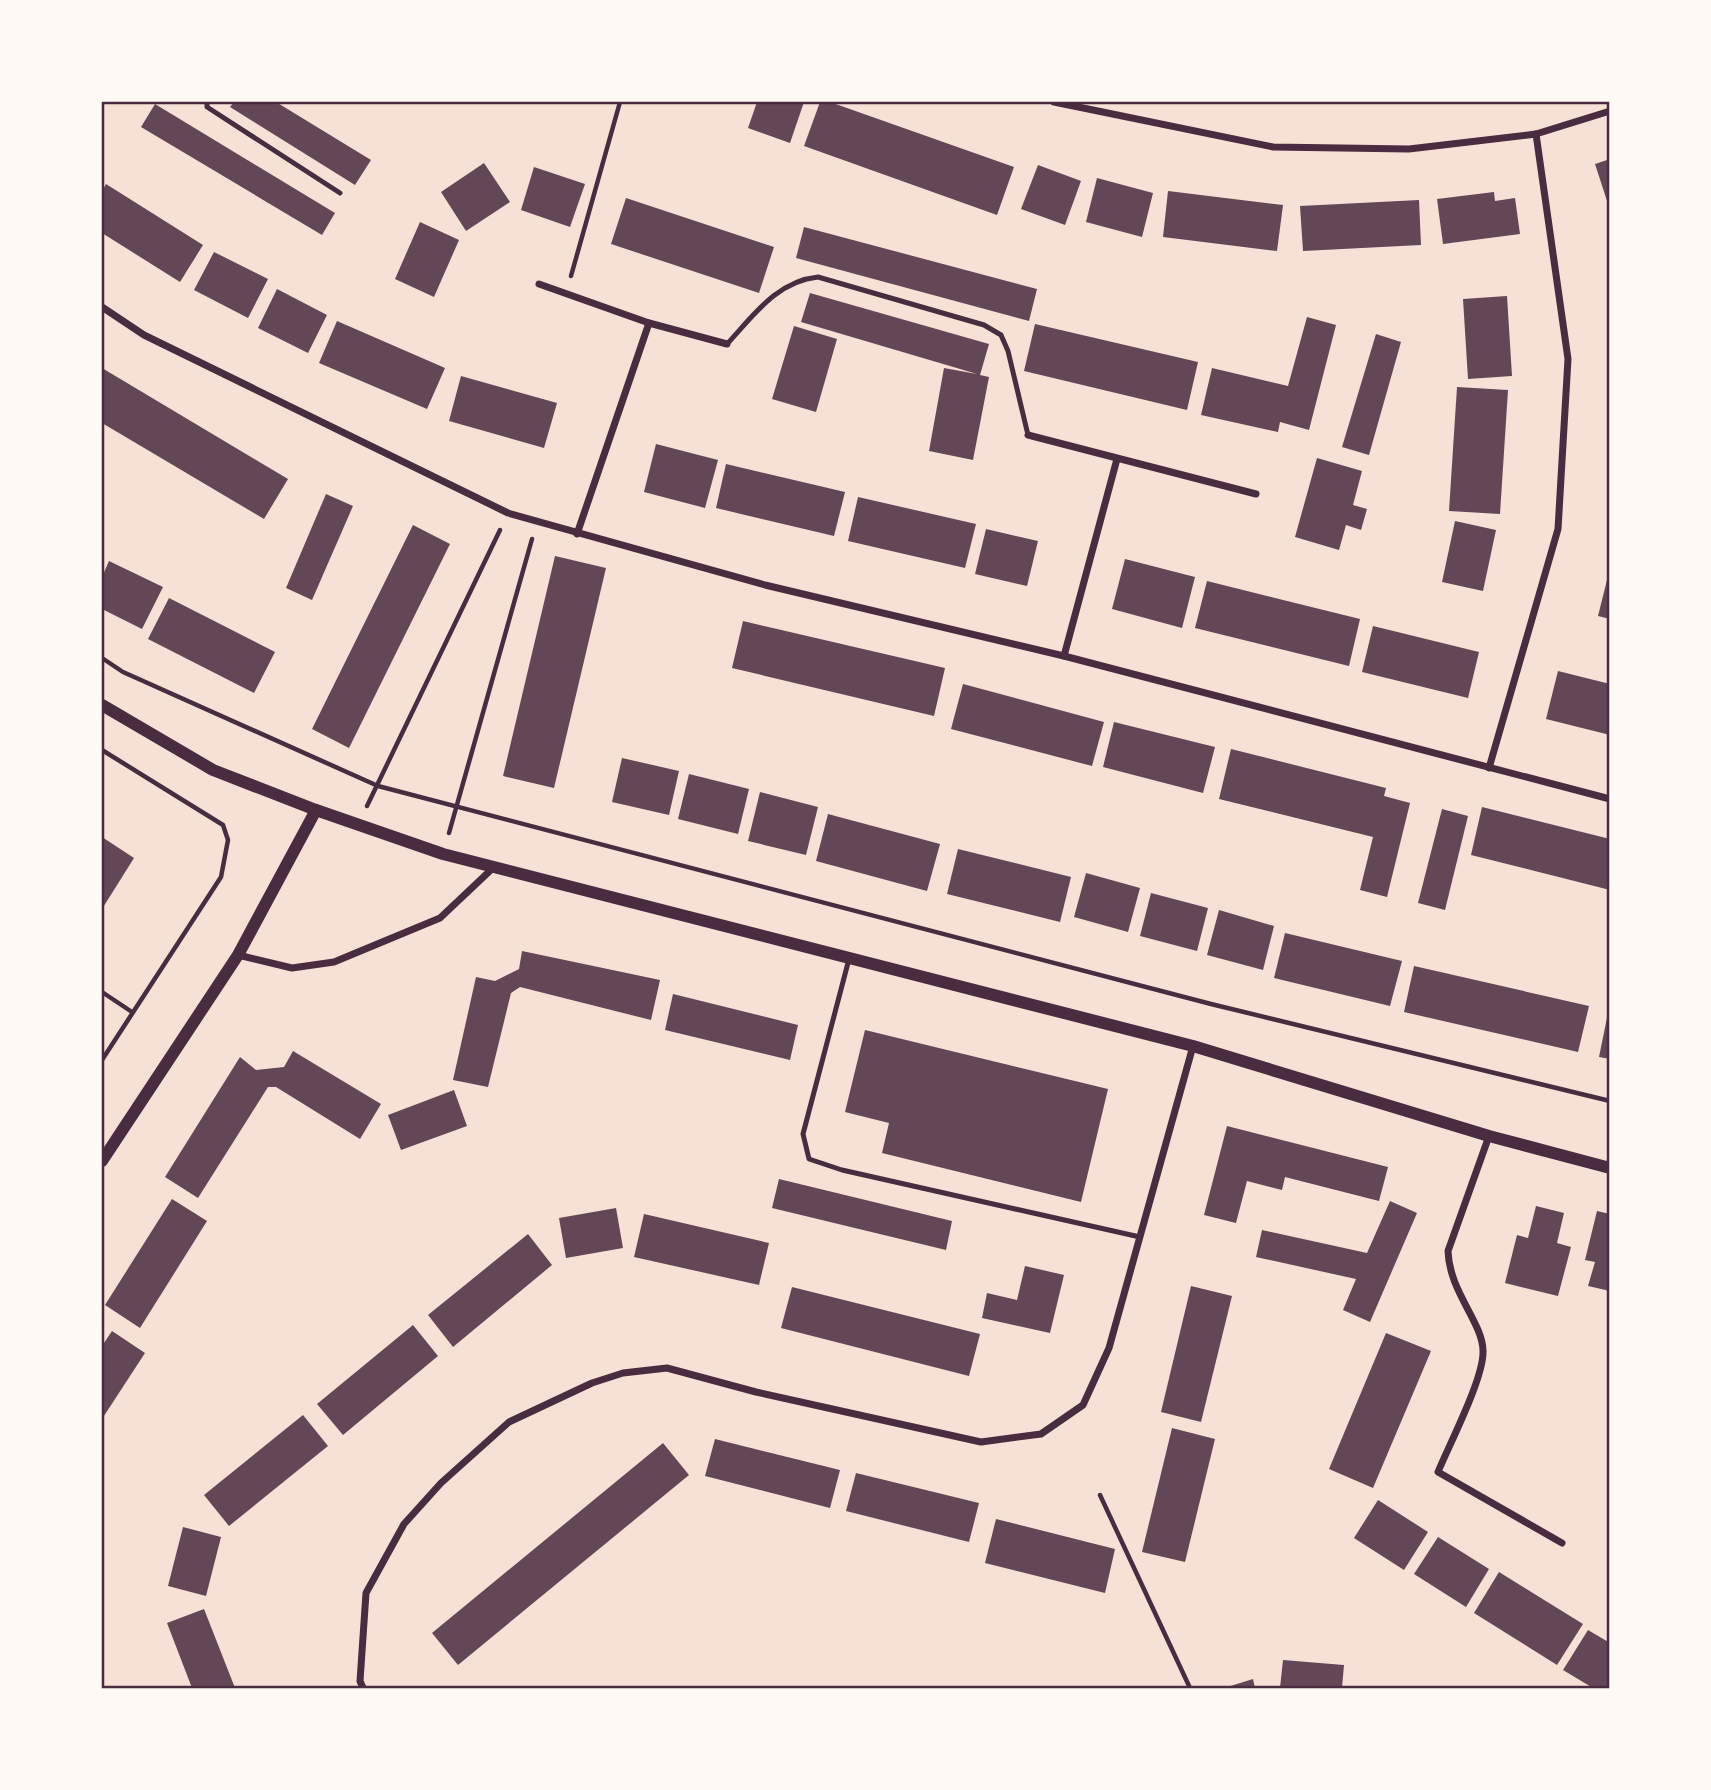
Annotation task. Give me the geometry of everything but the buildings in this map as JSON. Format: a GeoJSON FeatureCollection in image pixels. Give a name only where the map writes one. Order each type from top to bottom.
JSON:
{"type":"FeatureCollection","features":[{"type":"Feature","properties":{"kind":"street"},"geometry":{"type":"LineString","coordinates":[[1054,102],[1273,147],[1409,149],[1536,134],[1609,111]]}},
{"type":"Feature","properties":{"kind":"street"},"geometry":{"type":"LineString","coordinates":[[1489,768],[1558,529],[1568,359],[1536,134]]}},
{"type":"Feature","properties":{"kind":"street"},"geometry":{"type":"LineString","coordinates":[[539,284],[649,323],[727,344]]}},
{"type":"Feature","properties":{"kind":"street"},"geometry":{"type":"LineString","coordinates":[[102,307],[144,335],[508,513],[765,585],[1064,656],[1609,799]]}},
{"type":"Feature","properties":{"kind":"street"},"geometry":{"type":"LineString","coordinates":[[577,534],[649,323]]}},
{"type":"Feature","properties":{"kind":"street"},"geometry":{"type":"LineString","coordinates":[[1028,435],[1256,494]]}},
{"type":"Feature","properties":{"kind":"street"},"geometry":{"type":"LineString","coordinates":[[1064,656],[1117,459]]}},
{"type":"Feature","properties":{"kind":"street"},"geometry":{"type":"LineString","coordinates":[[102,705],[214,770],[356,825],[443,854],[1193,1046],[1489,1136],[1609,1168]]}},
{"type":"Feature","properties":{"kind":"street"},"geometry":{"type":"LineString","coordinates":[[102,1161],[238,955],[316,810]]}},
{"type":"Feature","properties":{"kind":"street"},"geometry":{"type":"LineString","coordinates":[[238,955],[292,968],[334,962],[440,918],[495,866]]}},
{"type":"Feature","properties":{"kind":"street"},"geometry":{"type":"LineString","coordinates":[[363,1689],[360,1681],[366,1592],[404,1524],[441,1483],[509,1422],[592,1383],[623,1373],[667,1368],[756,1392],[981,1442],[1041,1434],[1083,1405],[1109,1348],[1193,1046]]}},
{"type":"Feature","properties":{"kind":"street"},"geometry":{"type":"LineString","coordinates":[[1489,1136],[1448,1251],[1448,1270],[1484,1350],[1480,1369],[1438,1472],[1562,1543]]}},
{"type":"Feature","properties":{"kind":"lane"},"geometry":{"type":"LineString","coordinates":[[207,102],[207,107],[340,193]]}},
{"type":"Feature","properties":{"kind":"lane"},"geometry":{"type":"LineString","coordinates":[[727,344],[777,292],[798,279],[818,277],[984,325],[1001,335],[1008,351],[1028,435]]}},
{"type":"Feature","properties":{"kind":"lane"},"geometry":{"type":"LineString","coordinates":[[849,958],[803,1133],[809,1159],[842,1170],[1140,1237]]}},
{"type":"Feature","properties":{"kind":"path"},"geometry":{"type":"LineString","coordinates":[[566,294],[620,102]]}},
{"type":"Feature","properties":{"kind":"path"},"geometry":{"type":"LineString","coordinates":[[356,825],[378,786],[508,513]]}},
{"type":"Feature","properties":{"kind":"path"},"geometry":{"type":"LineString","coordinates":[[443,854],[537,521]]}},
{"type":"Feature","properties":{"kind":"path"},"geometry":{"type":"LineString","coordinates":[[102,658],[123,672],[378,786],[1198,1001],[1609,1101]]}},
{"type":"Feature","properties":{"kind":"path"},"geometry":{"type":"LineString","coordinates":[[102,750],[223,825],[228,840],[221,877],[102,1060]]}},
{"type":"Feature","properties":{"kind":"path"},"geometry":{"type":"LineString","coordinates":[[102,992],[132,1012]]}},
{"type":"Feature","properties":{"kind":"path"},"geometry":{"type":"LineString","coordinates":[[1100,1495],[1190,1689]]}}]}
